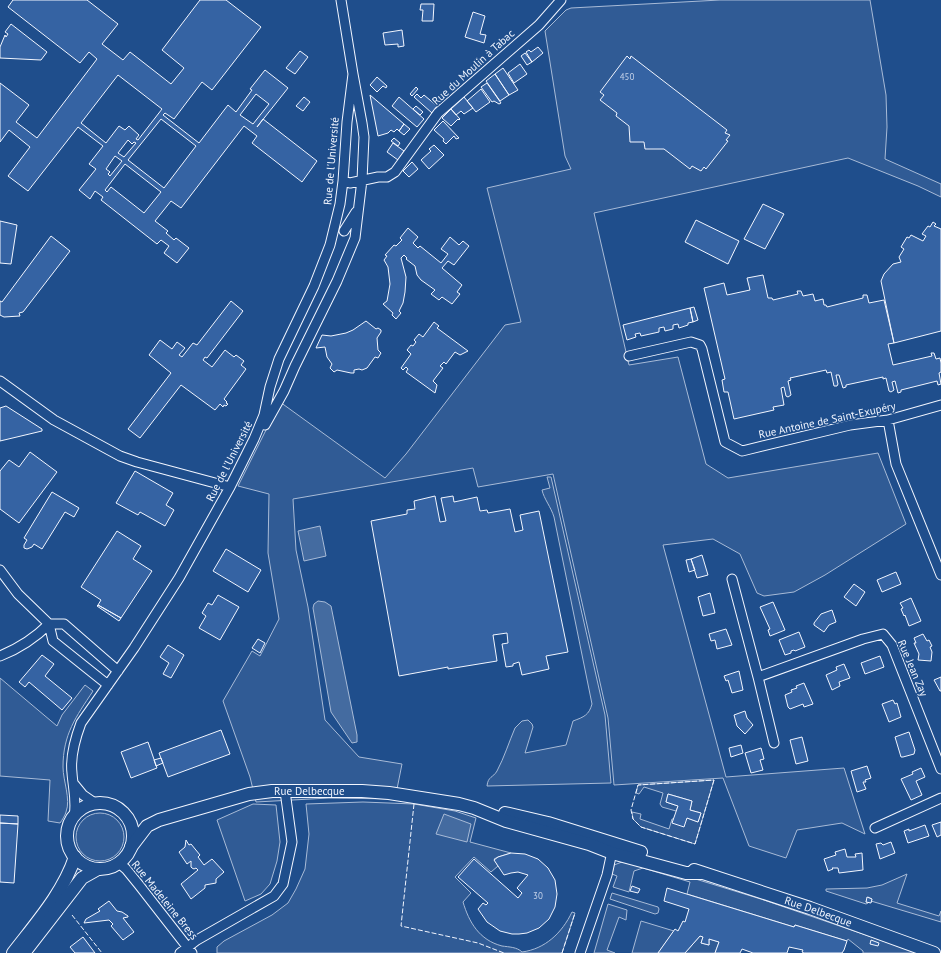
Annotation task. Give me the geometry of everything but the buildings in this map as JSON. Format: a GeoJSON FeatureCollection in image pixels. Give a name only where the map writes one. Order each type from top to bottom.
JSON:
{"type":"FeatureCollection","features":[{"type":"Feature","properties":{"kind":"street","name":"Rue de l'Université"},"geometry":{"type":"LineString","coordinates":[[254,439],[276,408],[337,281],[354,240],[364,160],[362,123],[341,0]]}},
{"type":"Feature","properties":{"kind":"street","name":"Rue du Moulin à Tabac"},"geometry":{"type":"LineString","coordinates":[[344,181],[350,183],[378,177],[387,177],[395,172],[438,113],[539,25],[561,0]]}},
{"type":"Feature","properties":{"kind":"street","name":"Rue de l'Université"},"geometry":{"type":"LineString","coordinates":[[74,816],[76,806],[71,765],[78,730],[85,716],[152,622],[179,578],[230,487],[254,439],[264,415],[270,387],[279,359],[314,286],[330,245],[344,181],[347,122],[353,74]]}},
{"type":"Feature","properties":{"kind":"street"},"geometry":{"type":"LineString","coordinates":[[344,231],[358,210]]}},
{"type":"Feature","properties":{"kind":"street","name":"Rue Antoine de Saint-Exupéry"},"geometry":{"type":"LineString","coordinates":[[629,356],[691,342],[700,345],[725,442],[742,451],[850,425],[888,420],[941,405]]}},
{"type":"Feature","properties":{"kind":"street"},"geometry":{"type":"LineString","coordinates":[[0,381],[54,420],[120,456],[230,487]]}},
{"type":"Feature","properties":{"kind":"street"},"geometry":{"type":"LineString","coordinates":[[888,420],[896,464],[941,575]]}},
{"type":"Feature","properties":{"kind":"street"},"geometry":{"type":"LineString","coordinates":[[0,570],[18,594],[49,624],[53,641],[108,685]]}},
{"type":"Feature","properties":{"kind":"street"},"geometry":{"type":"LineString","coordinates":[[732,579],[774,743]]}},
{"type":"Feature","properties":{"kind":"street"},"geometry":{"type":"LineString","coordinates":[[0,656],[23,645],[37,636],[49,624],[64,624],[118,671]]}},
{"type":"Feature","properties":{"kind":"street","name":"Rue Jean Zay"},"geometry":{"type":"LineString","coordinates":[[758,677],[863,639],[883,634],[892,645],[941,769]]}},
{"type":"Feature","properties":{"kind":"street"},"geometry":{"type":"LineString","coordinates":[[74,784],[83,796],[96,804]]}},
{"type":"Feature","properties":{"kind":"street"},"geometry":{"type":"LineString","coordinates":[[186,951],[274,896],[283,884],[292,842],[285,791]]}},
{"type":"Feature","properties":{"kind":"street","name":"Rue Delbecque"},"geometry":{"type":"LineString","coordinates":[[131,847],[147,826],[159,820],[249,794],[285,791],[362,791],[389,793],[444,801],[548,823],[613,848],[678,864],[701,873],[810,908],[934,953]]}},
{"type":"Feature","properties":{"kind":"street"},"geometry":{"type":"LineString","coordinates":[[875,828],[941,798]]}},
{"type":"Feature","properties":{"kind":"street"},"geometry":{"type":"LineString","coordinates":[[96,804],[113,806],[120,811],[130,822],[133,834],[131,847],[126,856],[119,863],[105,869],[98,869],[85,865],[75,857],[71,851],[67,837],[70,823],[74,816],[84,808],[96,804]]}},
{"type":"Feature","properties":{"kind":"street"},"geometry":{"type":"LineString","coordinates":[[126,817],[147,826]]}},
{"type":"Feature","properties":{"kind":"street"},"geometry":{"type":"LineString","coordinates":[[580,953],[607,875],[613,848]]}},
{"type":"Feature","properties":{"kind":"street"},"geometry":{"type":"LineString","coordinates":[[13,953],[58,894],[68,877],[75,857]]}},
{"type":"Feature","properties":{"kind":"street","name":"Rue Madeleine Bress"},"geometry":{"type":"LineString","coordinates":[[119,863],[134,880],[186,951]]}},
{"type":"Feature","properties":{"kind":"street"},"geometry":{"type":"LineString","coordinates":[[24,953],[82,878],[98,869]]}},
{"type":"Feature","properties":{"kind":"shaded area"},"geometry":{"type":"Polygon","coordinates":[[[720,0],[870,0],[886,95],[887,127],[885,159],[941,184],[941,197],[918,186],[848,158],[594,213],[629,365],[678,357],[706,464],[728,478],[878,453],[906,524],[825,575],[794,592],[764,596],[757,593],[740,554],[713,539],[663,545],[726,777],[844,768],[865,834],[842,823],[797,830],[786,858],[749,846],[723,778],[614,785],[608,718],[553,474],[478,487],[473,468],[293,499],[296,550],[308,607],[325,720],[359,757],[402,764],[395,799],[329,798],[256,802],[250,777],[223,701],[252,651],[260,656],[279,619],[268,553],[269,494],[238,486],[280,402],[385,478],[406,454],[505,325],[521,322],[487,188],[571,169],[565,156],[545,31],[566,10],[571,8],[720,0]]]}},
{"type":"Feature","properties":{"kind":"shaded area"},"geometry":{"type":"Polygon","coordinates":[[[547,477],[551,477],[605,715],[611,783],[487,786],[488,780],[500,766],[515,728],[522,721],[528,720],[533,727],[525,753],[566,745],[573,721],[586,715],[592,704],[554,517],[542,490],[550,488],[547,477]]]}},
{"type":"Feature","properties":{"kind":"shaded area"},"geometry":{"type":"Polygon","coordinates":[[[320,526],[326,556],[304,561],[298,531],[320,526]]]}},
{"type":"Feature","properties":{"kind":"shaded area"},"geometry":{"type":"Polygon","coordinates":[[[318,601],[325,602],[331,606],[357,735],[357,742],[352,743],[331,712],[313,608],[314,604],[318,601]]]}},
{"type":"Feature","properties":{"kind":"shaded area"},"geometry":{"type":"Polygon","coordinates":[[[0,678],[57,726],[62,715],[85,685],[93,691],[76,718],[65,745],[63,767],[68,801],[65,815],[60,823],[48,821],[50,780],[0,776],[0,678]]]}},
{"type":"Feature","properties":{"kind":"shaded area"},"geometry":{"type":"Polygon","coordinates":[[[714,780],[695,844],[641,827],[633,819],[632,812],[641,814],[640,819],[669,829],[672,819],[687,818],[698,822],[701,813],[690,810],[692,801],[668,794],[666,802],[678,806],[676,811],[662,807],[660,804],[663,793],[644,787],[639,794],[636,793],[638,785],[714,780]]]}},
{"type":"Feature","properties":{"kind":"shaded area"},"geometry":{"type":"Polygon","coordinates":[[[363,802],[414,804],[455,811],[476,818],[470,842],[511,853],[494,859],[498,866],[491,872],[474,857],[455,877],[471,893],[463,902],[472,923],[481,935],[487,939],[502,946],[515,948],[522,952],[545,944],[552,939],[563,927],[572,912],[575,913],[562,953],[217,953],[217,947],[224,941],[272,915],[288,903],[305,869],[309,834],[306,804],[363,802]]]}},
{"type":"Feature","properties":{"kind":"shaded area"},"geometry":{"type":"Polygon","coordinates":[[[253,804],[276,805],[280,842],[277,861],[270,884],[261,894],[245,901],[217,820],[253,804]]]}},
{"type":"Feature","properties":{"kind":"shaded area"},"geometry":{"type":"Polygon","coordinates":[[[100,813],[109,815],[117,820],[122,828],[124,837],[122,846],[117,854],[109,859],[100,861],[91,859],[83,854],[78,846],[76,837],[78,828],[83,820],[91,815],[100,813]]]}},
{"type":"Feature","properties":{"kind":"shaded area"},"geometry":{"type":"Polygon","coordinates":[[[444,814],[471,824],[467,842],[436,834],[444,814]]]}},
{"type":"Feature","properties":{"kind":"shaded area"},"geometry":{"type":"Polygon","coordinates":[[[622,862],[689,877],[764,900],[918,953],[863,953],[863,951],[848,939],[847,941],[795,925],[794,927],[687,894],[690,882],[643,868],[634,871],[629,892],[613,887],[617,876],[612,874],[614,865],[622,862]]]}},
{"type":"Feature","properties":{"kind":"shaded area"},"geometry":{"type":"Polygon","coordinates":[[[907,874],[897,903],[939,916],[941,911],[941,922],[871,901],[872,899],[868,897],[866,902],[868,903],[866,904],[826,891],[826,889],[867,888],[882,885],[907,874]]]}},
{"type":"Feature","properties":{"kind":"shaded area"},"geometry":{"type":"Polygon","coordinates":[[[612,893],[658,907],[658,913],[655,914],[610,899],[612,893]]]}},
{"type":"Feature","properties":{"kind":"shaded area"},"geometry":{"type":"Polygon","coordinates":[[[608,904],[627,910],[626,920],[619,917],[607,950],[615,953],[594,953],[608,904]]]}},
{"type":"Feature","properties":{"kind":"shaded area"},"geometry":{"type":"Polygon","coordinates":[[[641,921],[674,931],[658,953],[632,953],[641,921]]]}},
{"type":"Feature","properties":{"kind":"shaded area"},"geometry":{"type":"Polygon","coordinates":[[[700,936],[703,937],[701,943],[709,945],[709,939],[719,942],[715,953],[685,953],[700,936]]]}},
{"type":"Feature","properties":{"kind":"fence"},"geometry":{"type":"LineString","coordinates":[[714,780],[695,844],[641,827],[633,819],[631,810],[638,785],[714,780]]}},
{"type":"Feature","properties":{"kind":"fence"},"geometry":{"type":"LineString","coordinates":[[414,804],[401,926],[478,943],[504,953]]}},
{"type":"Feature","properties":{"kind":"fence"},"geometry":{"type":"LineString","coordinates":[[562,953],[575,913]]}},
{"type":"Feature","properties":{"kind":"fence"},"geometry":{"type":"LineString","coordinates":[[72,915],[102,953]]}}]}
